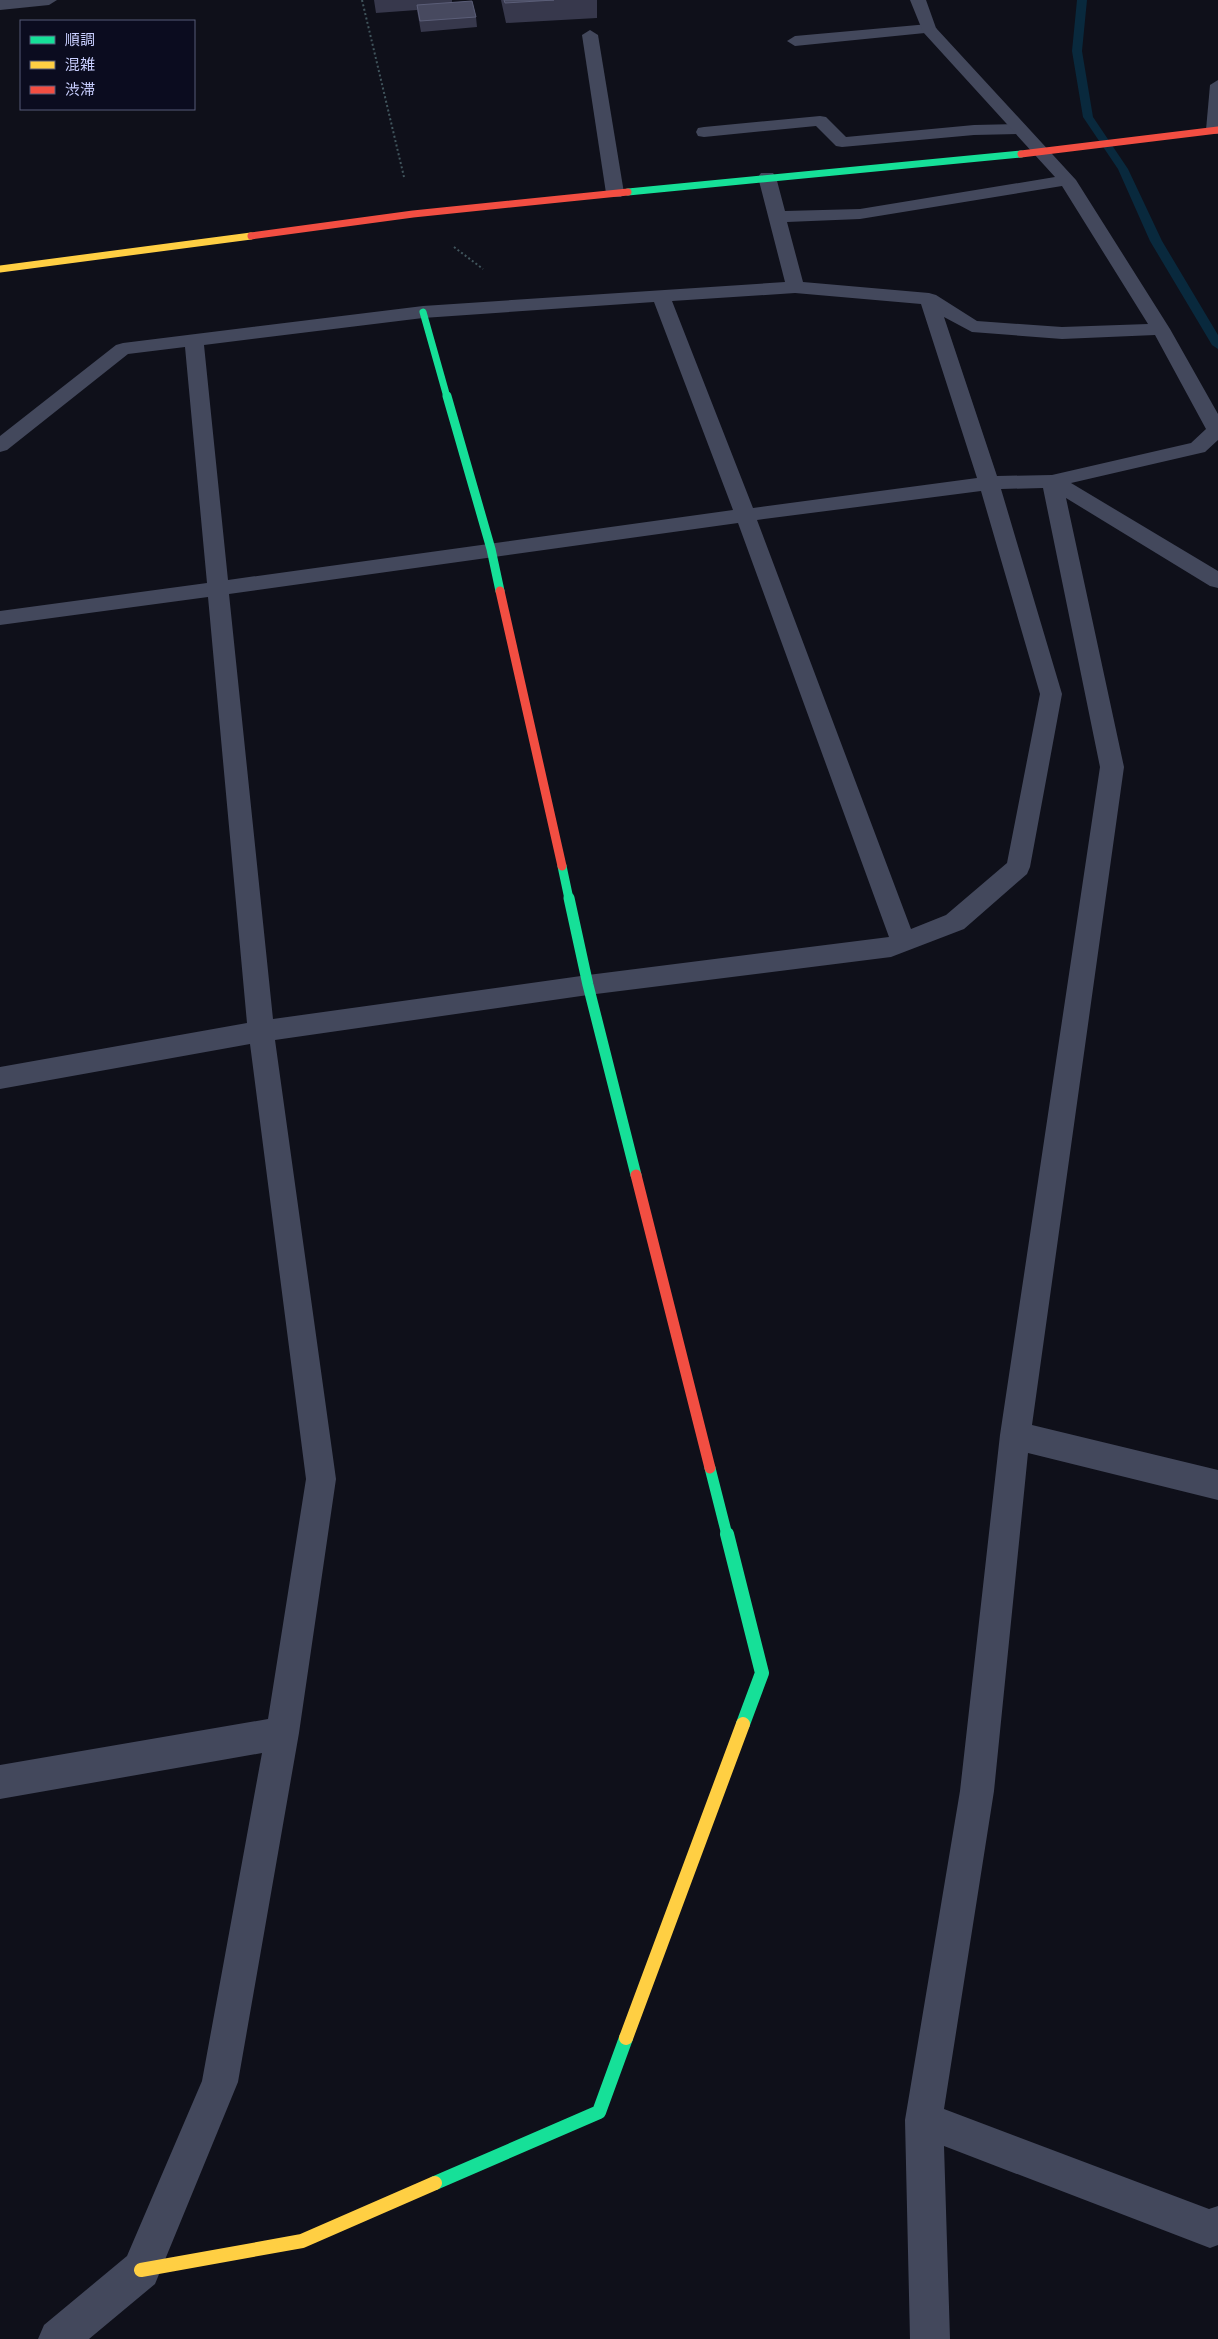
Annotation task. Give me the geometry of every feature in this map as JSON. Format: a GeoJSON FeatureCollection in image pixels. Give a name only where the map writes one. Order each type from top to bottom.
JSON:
{"type":"FeatureCollection","features":[{"type":"Feature","properties":{"kind":"street"},"geometry":{"type":"LineString","coordinates":[[0,5],[49,0]]}},
{"type":"Feature","properties":{"kind":"street"},"geometry":{"type":"LineString","coordinates":[[0,618],[491,549],[989,483],[1052,481],[1198,448],[1217,430],[1161,329],[1067,180],[930,29],[918,0]]}},
{"type":"Feature","properties":{"kind":"street"},"geometry":{"type":"LineString","coordinates":[[796,41],[930,29]]}},
{"type":"Feature","properties":{"kind":"street"},"geometry":{"type":"LineString","coordinates":[[590,35],[615,193]]}},
{"type":"Feature","properties":{"kind":"street"},"geometry":{"type":"LineString","coordinates":[[0,268],[413,214],[767,177],[1043,152],[1216,130],[1218,85]]}},
{"type":"Feature","properties":{"kind":"street"},"geometry":{"type":"LineString","coordinates":[[704,132],[820,120],[842,142],[974,130],[1019,129]]}},
{"type":"Feature","properties":{"kind":"street"},"geometry":{"type":"LineString","coordinates":[[767,177],[795,287]]}},
{"type":"Feature","properties":{"kind":"street"},"geometry":{"type":"LineString","coordinates":[[778,217],[860,214],[1067,180]]}},
{"type":"Feature","properties":{"kind":"street"},"geometry":{"type":"LineString","coordinates":[[0,446],[123,349],[423,312],[795,287],[929,299],[972,326],[1062,333],[1161,329]]}},
{"type":"Feature","properties":{"kind":"street"},"geometry":{"type":"LineString","coordinates":[[661,296],[745,515],[903,942]]}},
{"type":"Feature","properties":{"kind":"street"},"geometry":{"type":"LineString","coordinates":[[0,1078],[261,1032],[588,985],[892,947],[955,922],[1018,867],[1051,694],[989,483],[929,299]]}},
{"type":"Feature","properties":{"kind":"street"},"geometry":{"type":"LineString","coordinates":[[141,2270],[302,2241],[599,2112],[762,1673],[588,985],[491,549],[423,312]]}},
{"type":"Feature","properties":{"kind":"street"},"geometry":{"type":"LineString","coordinates":[[58,2339],[141,2270],[220,2082],[282,1733],[321,1479],[261,1032],[194,340]]}},
{"type":"Feature","properties":{"kind":"street"},"geometry":{"type":"LineString","coordinates":[[1052,481],[1218,581]]}},
{"type":"Feature","properties":{"kind":"street"},"geometry":{"type":"LineString","coordinates":[[930,2339],[924,2120],[978,1791],[1015,1435],[1112,767],[1052,481]]}},
{"type":"Feature","properties":{"kind":"street"},"geometry":{"type":"LineString","coordinates":[[1015,1435],[1218,1485]]}},
{"type":"Feature","properties":{"kind":"street"},"geometry":{"type":"LineString","coordinates":[[0,1782],[282,1733]]}},
{"type":"Feature","properties":{"kind":"street"},"geometry":{"type":"LineString","coordinates":[[924,2120],[1210,2229],[1218,2225]]}},
{"type":"Feature","properties":{"kind":"path"},"geometry":{"type":"LineString","coordinates":[[362,0],[413,214],[528,306]]}},
{"type":"Feature","properties":{"kind":"building"},"geometry":{"type":"Polygon","coordinates":[[[504,0],[554,0],[505,3],[504,0]]]}},
{"type":"Feature","properties":{"kind":"building"},"geometry":{"type":"Polygon","coordinates":[[[472,1],[476,17],[420,21],[417,5],[472,1]]]}},
{"type":"Feature","properties":{"kind":"waterway"},"geometry":{"type":"LineString","coordinates":[[1082,0],[1077,51],[1088,117],[1123,169],[1156,241],[1218,345]]}},
{"type":"Feature","properties":{"kind":"traffic: fast"},"geometry":{"type":"LineString","coordinates":[[628,192],[1021,154]]}},
{"type":"Feature","properties":{"kind":"traffic: fast"},"geometry":{"type":"LineString","coordinates":[[423,312],[491,549],[500,591]]}},
{"type":"Feature","properties":{"kind":"traffic: fast"},"geometry":{"type":"LineString","coordinates":[[562,866],[588,985],[636,1175]]}},
{"type":"Feature","properties":{"kind":"traffic: fast"},"geometry":{"type":"LineString","coordinates":[[710,1468],[762,1673],[743,1724]]}},
{"type":"Feature","properties":{"kind":"traffic: fast"},"geometry":{"type":"LineString","coordinates":[[435,2183],[599,2112],[626,2038]]}},
{"type":"Feature","properties":{"kind":"traffic: slow"},"geometry":{"type":"LineString","coordinates":[[0,269],[251,236]]}},
{"type":"Feature","properties":{"kind":"traffic: slow"},"geometry":{"type":"LineString","coordinates":[[626,2038],[743,1724]]}},
{"type":"Feature","properties":{"kind":"traffic: slow"},"geometry":{"type":"LineString","coordinates":[[141,2270],[302,2241],[435,2183]]}},
{"type":"Feature","properties":{"kind":"traffic: jam"},"geometry":{"type":"LineString","coordinates":[[1021,154],[1218,130]]}},
{"type":"Feature","properties":{"kind":"traffic: jam"},"geometry":{"type":"LineString","coordinates":[[251,236],[413,214],[628,192]]}},
{"type":"Feature","properties":{"kind":"traffic: jam"},"geometry":{"type":"LineString","coordinates":[[500,591],[562,866]]}},
{"type":"Feature","properties":{"kind":"traffic: jam"},"geometry":{"type":"LineString","coordinates":[[636,1175],[710,1468]]}}]}
